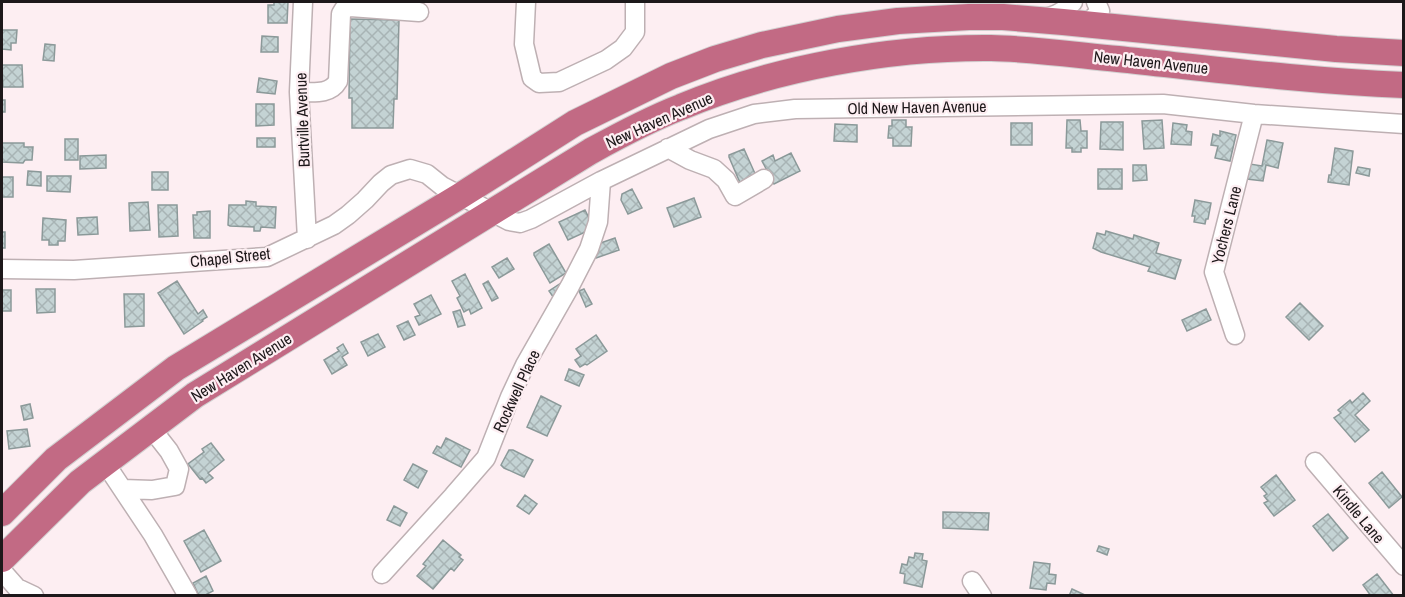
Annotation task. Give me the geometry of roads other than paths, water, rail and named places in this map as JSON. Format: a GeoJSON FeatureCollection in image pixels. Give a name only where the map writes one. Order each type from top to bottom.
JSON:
{"type":"FeatureCollection","features":[{"type":"Feature","properties":{"kind":"highway","name":"New Haven Avenue"},"geometry":{"type":"LineString","coordinates":[[2,513],[56,459],[176,368],[576,123],[671,76],[715,59],[762,45],[838,29],[971,9],[1032,20],[1092,13],[1336,49],[1404,53]]}},
{"type":"Feature","properties":{"kind":"highway"},"geometry":{"type":"LineString","coordinates":[[1082,55],[1092,13]]}},
{"type":"Feature","properties":{"kind":"highway","name":"New Haven Avenue"},"geometry":{"type":"LineString","coordinates":[[2,559],[80,482],[195,395],[629,130],[681,106],[728,89],[772,76],[867,57],[941,49],[993,48],[1284,76],[1404,84]]}},
{"type":"Feature","properties":{"kind":"street","name":"Burtville Avenue"},"geometry":{"type":"LineString","coordinates":[[303,2],[298,92],[307,239]]}},
{"type":"Feature","properties":{"kind":"street"},"geometry":{"type":"LineString","coordinates":[[526,2],[524,44],[532,78],[539,83],[559,82],[606,60],[623,48],[635,32],[635,2]]}},
{"type":"Feature","properties":{"kind":"street"},"geometry":{"type":"LineString","coordinates":[[1032,20],[1051,17],[1073,2]]}},
{"type":"Feature","properties":{"kind":"street"},"geometry":{"type":"LineString","coordinates":[[298,92],[327,91],[336,85],[341,14],[344,9],[419,12]]}},
{"type":"Feature","properties":{"kind":"street","name":"Old New Haven Avenue"},"geometry":{"type":"LineString","coordinates":[[460,196],[490,213],[520,223],[709,129],[754,114],[795,109],[1163,104],[1254,114],[1404,124]]}},
{"type":"Feature","properties":{"kind":"street","name":"Yochers Lane"},"geometry":{"type":"LineString","coordinates":[[1235,335],[1214,272],[1254,114]]}},
{"type":"Feature","properties":{"kind":"street"},"geometry":{"type":"LineString","coordinates":[[668,148],[714,169],[726,180],[735,196],[764,179]]}},
{"type":"Feature","properties":{"kind":"street","name":"Chapel Street"},"geometry":{"type":"LineString","coordinates":[[2,269],[74,270],[267,257],[334,225],[391,175],[410,169],[420,170],[460,196]]}},
{"type":"Feature","properties":{"kind":"street","name":"Rockwell Place"},"geometry":{"type":"LineString","coordinates":[[382,574],[486,458],[525,365],[589,249],[598,222],[601,181]]}},
{"type":"Feature","properties":{"kind":"street"},"geometry":{"type":"LineString","coordinates":[[123,489],[152,490],[175,486],[179,470],[169,451],[152,428]]}},
{"type":"Feature","properties":{"kind":"street","name":"Kindle Lane"},"geometry":{"type":"LineString","coordinates":[[1315,462],[1404,566]]}},
{"type":"Feature","properties":{"kind":"street"},"geometry":{"type":"LineString","coordinates":[[105,463],[153,535],[188,596]]}},
{"type":"Feature","properties":{"kind":"street"},"geometry":{"type":"LineString","coordinates":[[2,571],[16,588],[34,596]]}}]}
